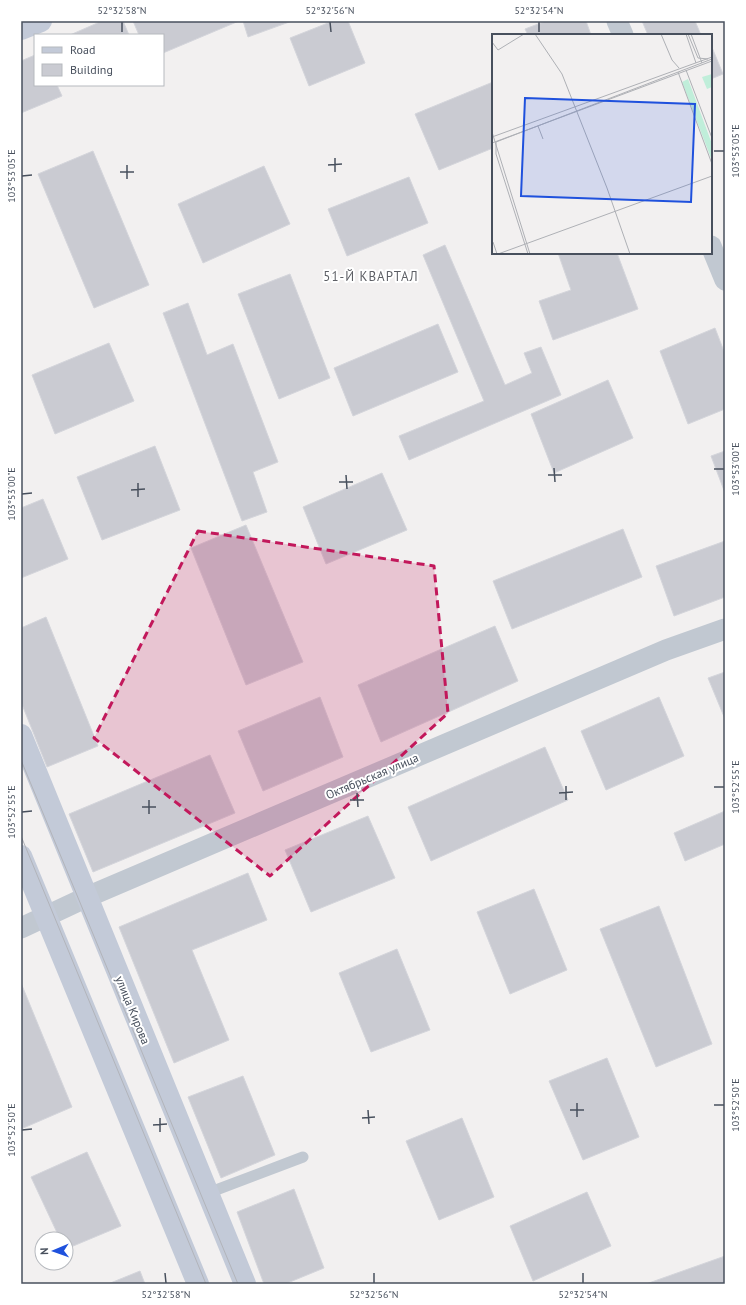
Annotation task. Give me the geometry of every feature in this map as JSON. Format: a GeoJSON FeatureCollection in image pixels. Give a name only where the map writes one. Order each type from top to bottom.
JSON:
{"type":"FeatureCollection","features":[{"type":"Feature","properties":{"kind":"street"},"geometry":{"type":"LineString","coordinates":[[21,29],[40,21]]}},
{"type":"Feature","properties":{"kind":"street"},"geometry":{"type":"LineString","coordinates":[[617,21],[623,34]]}},
{"type":"Feature","properties":{"kind":"street"},"geometry":{"type":"LineString","coordinates":[[712,248],[725,280]]}},
{"type":"Feature","properties":{"kind":"street","name":"Октябрьская улица"},"geometry":{"type":"LineString","coordinates":[[21,928],[87,897],[666,650],[725,629]]}},
{"type":"Feature","properties":{"kind":"street","name":"улица Кирова"},"geometry":{"type":"LineString","coordinates":[[21,735],[245,1284]]}},
{"type":"Feature","properties":{"kind":"street"},"geometry":{"type":"LineString","coordinates":[[21,856],[198,1284]]}},
{"type":"Feature","properties":{"kind":"lane"},"geometry":{"type":"LineString","coordinates":[[208,1193],[303,1157]]}},
{"type":"Feature","properties":{"kind":"highlighted area"},"geometry":{"type":"Polygon","coordinates":[[[198,531],[434,566],[448,713],[270,876],[94,738],[198,531]]]}},
{"type":"Feature","properties":{"kind":"building"},"geometry":{"type":"Polygon","coordinates":[[[102,21],[123,21],[129,34],[72,34],[102,21]]]}},
{"type":"Feature","properties":{"kind":"building"},"geometry":{"type":"Polygon","coordinates":[[[133,21],[239,21],[164,53],[164,34],[139,34],[133,21]]]}},
{"type":"Feature","properties":{"kind":"building"},"geometry":{"type":"Polygon","coordinates":[[[243,21],[292,21],[248,37],[243,21]]]}},
{"type":"Feature","properties":{"kind":"building"},"geometry":{"type":"Polygon","coordinates":[[[333,21],[348,21],[365,63],[309,86],[290,38],[333,21]]]}},
{"type":"Feature","properties":{"kind":"building"},"geometry":{"type":"Polygon","coordinates":[[[546,21],[586,21],[591,34],[528,34],[525,29],[546,21]]]}},
{"type":"Feature","properties":{"kind":"building"},"geometry":{"type":"Polygon","coordinates":[[[642,21],[695,21],[701,34],[648,34],[642,21]]]}},
{"type":"Feature","properties":{"kind":"building"},"geometry":{"type":"Polygon","coordinates":[[[712,47],[723,74],[712,79],[712,47]]]}},
{"type":"Feature","properties":{"kind":"building"},"geometry":{"type":"Polygon","coordinates":[[[34,55],[34,86],[57,86],[62,96],[21,113],[21,61],[34,55]]]}},
{"type":"Feature","properties":{"kind":"building"},"geometry":{"type":"Polygon","coordinates":[[[492,82],[492,148],[439,170],[415,114],[492,82]]]}},
{"type":"Feature","properties":{"kind":"building"},"geometry":{"type":"Polygon","coordinates":[[[93,151],[149,285],[94,308],[38,174],[93,151]]]}},
{"type":"Feature","properties":{"kind":"building"},"geometry":{"type":"Polygon","coordinates":[[[264,166],[290,224],[203,263],[178,204],[264,166]]]}},
{"type":"Feature","properties":{"kind":"building"},"geometry":{"type":"Polygon","coordinates":[[[409,177],[428,223],[347,256],[328,209],[409,177]]]}},
{"type":"Feature","properties":{"kind":"building"},"geometry":{"type":"Polygon","coordinates":[[[445,245],[505,385],[532,373],[524,353],[541,347],[561,395],[409,460],[399,436],[484,401],[423,255],[445,245]]]}},
{"type":"Feature","properties":{"kind":"building"},"geometry":{"type":"Polygon","coordinates":[[[558,254],[617,254],[638,309],[553,340],[539,301],[571,290],[558,254]]]}},
{"type":"Feature","properties":{"kind":"building"},"geometry":{"type":"Polygon","coordinates":[[[290,274],[330,378],[279,399],[238,294],[290,274]]]}},
{"type":"Feature","properties":{"kind":"building"},"geometry":{"type":"Polygon","coordinates":[[[188,303],[207,355],[233,344],[278,462],[253,472],[267,512],[242,521],[163,313],[188,303]]]}},
{"type":"Feature","properties":{"kind":"building"},"geometry":{"type":"Polygon","coordinates":[[[438,324],[458,372],[353,416],[334,368],[438,324]]]}},
{"type":"Feature","properties":{"kind":"building"},"geometry":{"type":"Polygon","coordinates":[[[715,328],[725,354],[725,409],[688,424],[660,351],[715,328]]]}},
{"type":"Feature","properties":{"kind":"building"},"geometry":{"type":"Polygon","coordinates":[[[109,343],[134,401],[55,434],[32,375],[109,343]]]}},
{"type":"Feature","properties":{"kind":"building"},"geometry":{"type":"Polygon","coordinates":[[[608,380],[633,438],[554,473],[531,414],[608,380]]]}},
{"type":"Feature","properties":{"kind":"building"},"geometry":{"type":"Polygon","coordinates":[[[155,446],[180,510],[102,540],[77,477],[155,446]]]}},
{"type":"Feature","properties":{"kind":"building"},"geometry":{"type":"Polygon","coordinates":[[[725,451],[725,493],[711,456],[725,451]]]}},
{"type":"Feature","properties":{"kind":"building"},"geometry":{"type":"Polygon","coordinates":[[[382,473],[407,530],[326,564],[303,507],[382,473]]]}},
{"type":"Feature","properties":{"kind":"building"},"geometry":{"type":"Polygon","coordinates":[[[43,499],[68,559],[21,578],[21,508],[43,499]]]}},
{"type":"Feature","properties":{"kind":"building"},"geometry":{"type":"Polygon","coordinates":[[[246,525],[303,662],[246,685],[191,548],[246,525]]]}},
{"type":"Feature","properties":{"kind":"building"},"geometry":{"type":"Polygon","coordinates":[[[623,529],[642,577],[512,629],[493,581],[623,529]]]}},
{"type":"Feature","properties":{"kind":"building"},"geometry":{"type":"Polygon","coordinates":[[[725,541],[725,597],[674,616],[656,566],[725,541]]]}},
{"type":"Feature","properties":{"kind":"building"},"geometry":{"type":"Polygon","coordinates":[[[46,617],[98,746],[47,767],[21,702],[21,628],[46,617]]]}},
{"type":"Feature","properties":{"kind":"building"},"geometry":{"type":"Polygon","coordinates":[[[495,626],[518,681],[381,742],[358,685],[495,626]]]}},
{"type":"Feature","properties":{"kind":"building"},"geometry":{"type":"Polygon","coordinates":[[[725,672],[725,719],[708,678],[725,672]]]}},
{"type":"Feature","properties":{"kind":"building"},"geometry":{"type":"Polygon","coordinates":[[[320,697],[343,757],[263,791],[238,731],[320,697]]]}},
{"type":"Feature","properties":{"kind":"building"},"geometry":{"type":"Polygon","coordinates":[[[659,697],[684,756],[606,790],[581,731],[659,697]]]}},
{"type":"Feature","properties":{"kind":"building"},"geometry":{"type":"Polygon","coordinates":[[[545,747],[568,800],[431,861],[408,807],[545,747]]]}},
{"type":"Feature","properties":{"kind":"building"},"geometry":{"type":"Polygon","coordinates":[[[210,755],[235,813],[93,872],[69,814],[210,755]]]}},
{"type":"Feature","properties":{"kind":"building"},"geometry":{"type":"Polygon","coordinates":[[[725,811],[725,844],[685,861],[674,833],[725,811]]]}},
{"type":"Feature","properties":{"kind":"building"},"geometry":{"type":"Polygon","coordinates":[[[368,816],[395,878],[311,912],[285,850],[368,816]]]}},
{"type":"Feature","properties":{"kind":"building"},"geometry":{"type":"Polygon","coordinates":[[[248,873],[267,920],[192,950],[229,1040],[174,1063],[119,927],[248,873]]]}},
{"type":"Feature","properties":{"kind":"building"},"geometry":{"type":"Polygon","coordinates":[[[534,889],[567,970],[510,994],[477,912],[534,889]]]}},
{"type":"Feature","properties":{"kind":"building"},"geometry":{"type":"Polygon","coordinates":[[[659,906],[712,1044],[656,1067],[600,929],[659,906]]]}},
{"type":"Feature","properties":{"kind":"building"},"geometry":{"type":"Polygon","coordinates":[[[397,949],[430,1030],[371,1052],[339,973],[397,949]]]}},
{"type":"Feature","properties":{"kind":"building"},"geometry":{"type":"Polygon","coordinates":[[[21,983],[72,1107],[21,1129],[21,983]]]}},
{"type":"Feature","properties":{"kind":"building"},"geometry":{"type":"Polygon","coordinates":[[[607,1058],[639,1137],[583,1160],[549,1081],[607,1058]]]}},
{"type":"Feature","properties":{"kind":"building"},"geometry":{"type":"Polygon","coordinates":[[[243,1076],[275,1155],[221,1178],[188,1097],[243,1076]]]}},
{"type":"Feature","properties":{"kind":"building"},"geometry":{"type":"Polygon","coordinates":[[[462,1118],[494,1197],[439,1220],[406,1141],[462,1118]]]}},
{"type":"Feature","properties":{"kind":"building"},"geometry":{"type":"Polygon","coordinates":[[[87,1152],[121,1226],[74,1246],[74,1231],[56,1231],[31,1177],[87,1152]]]}},
{"type":"Feature","properties":{"kind":"building"},"geometry":{"type":"Polygon","coordinates":[[[294,1189],[324,1268],[285,1284],[264,1284],[237,1212],[294,1189]]]}},
{"type":"Feature","properties":{"kind":"building"},"geometry":{"type":"Polygon","coordinates":[[[587,1192],[611,1246],[533,1281],[510,1226],[587,1192]]]}},
{"type":"Feature","properties":{"kind":"building"},"geometry":{"type":"Polygon","coordinates":[[[725,1256],[725,1284],[646,1284],[725,1256]]]}},
{"type":"Feature","properties":{"kind":"building"},"geometry":{"type":"Polygon","coordinates":[[[140,1271],[145,1284],[108,1284],[140,1271]]]}},
{"type":"Feature","properties":{"kind":"tram line"},"geometry":{"type":"LineString","coordinates":[[21,760],[238,1284]]}},
{"type":"Feature","properties":{"kind":"tram line"},"geometry":{"type":"LineString","coordinates":[[21,836],[206,1284]]}},
{"type":"Feature","properties":{"kind":"district","name":"51-Й КВАРТАЛ"},"geometry":{"type":"Point","coordinates":[371,276]}}]}
